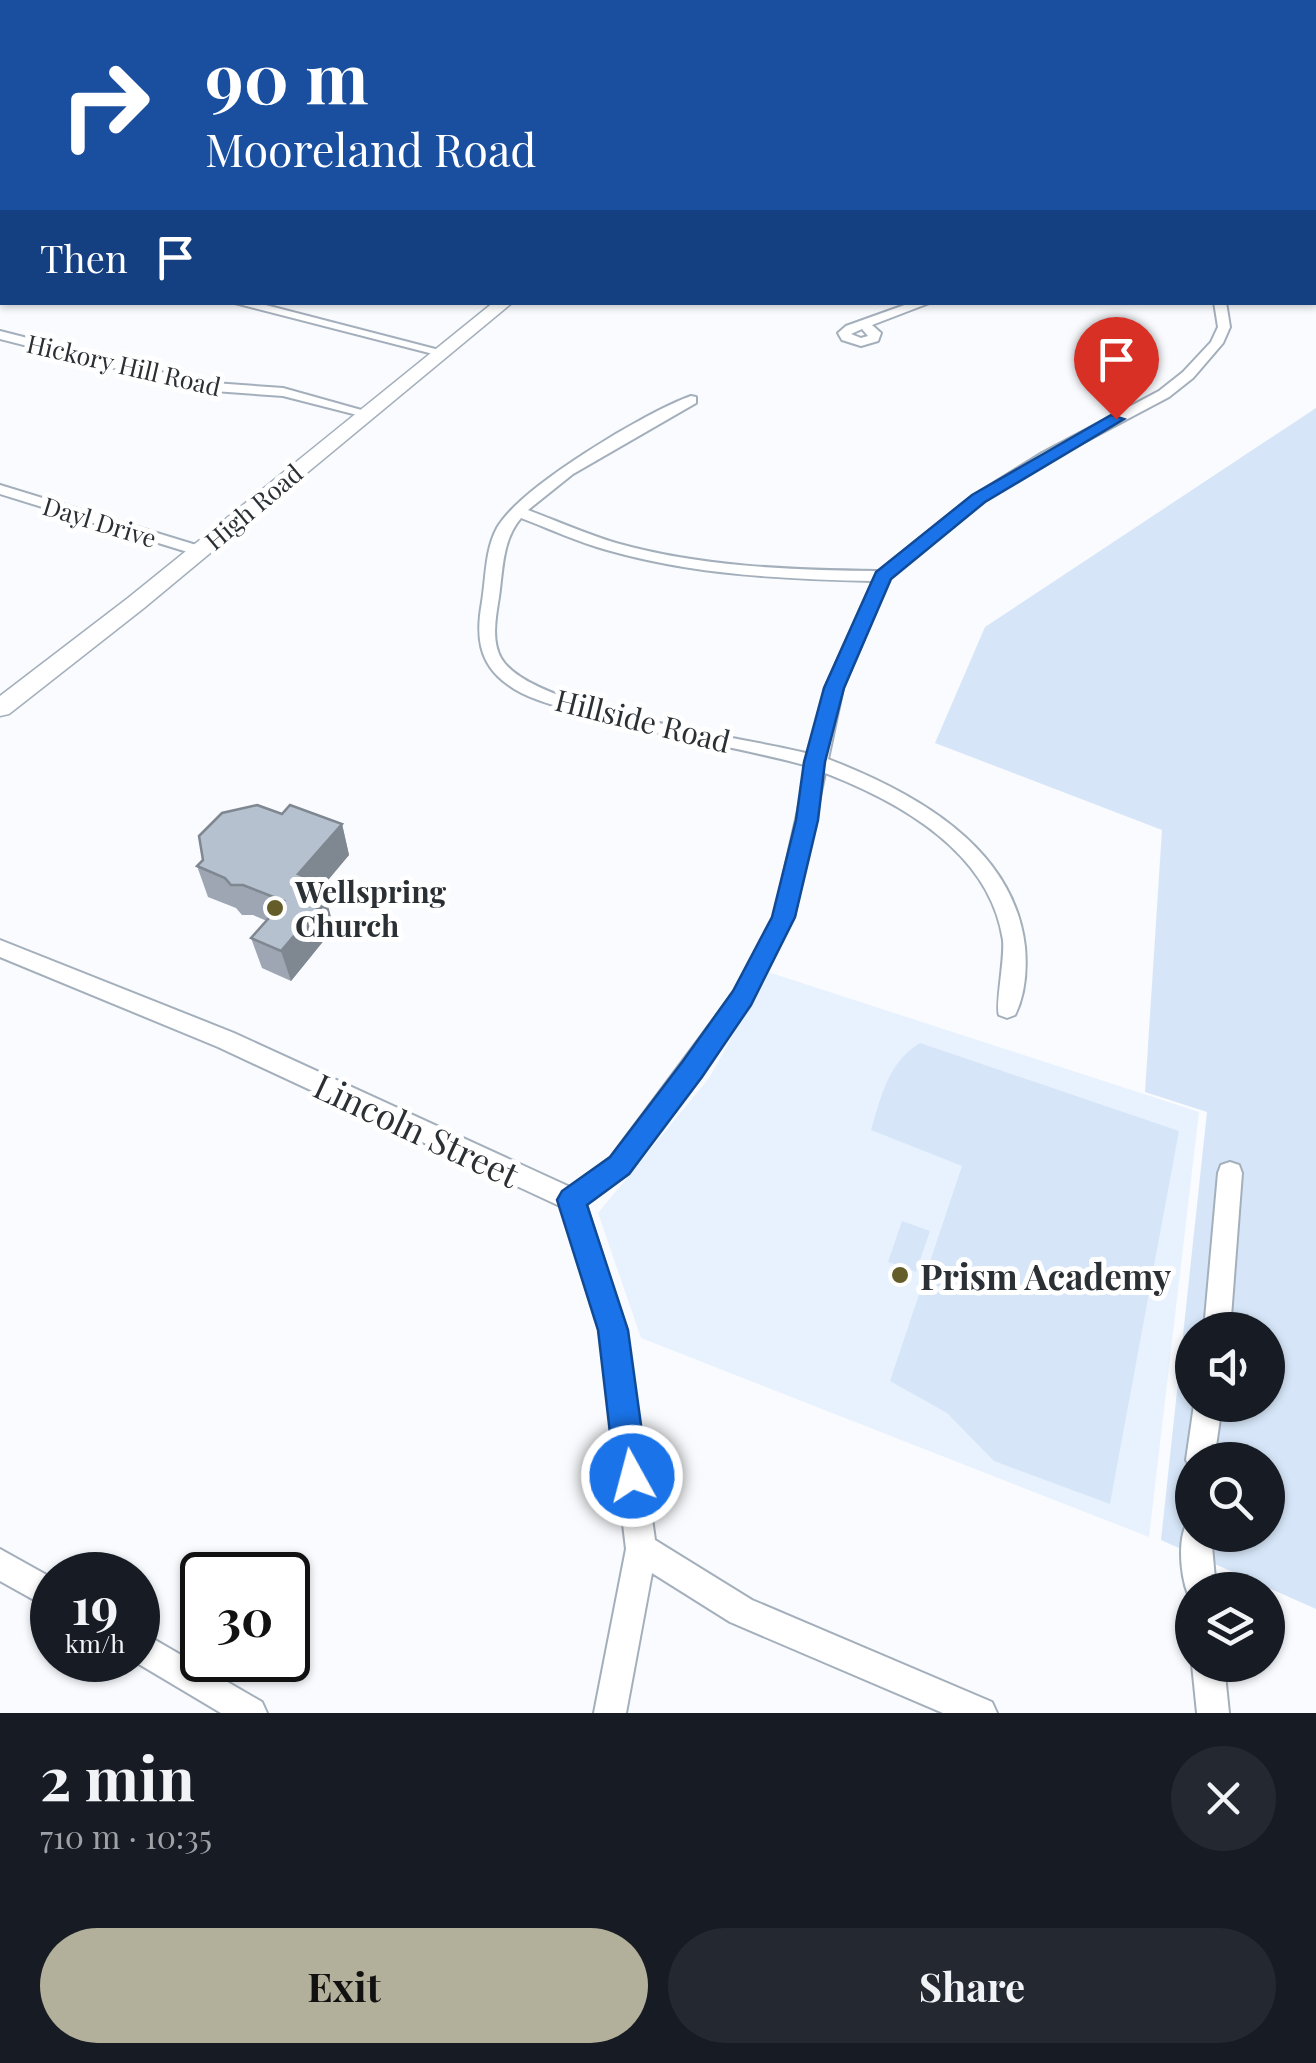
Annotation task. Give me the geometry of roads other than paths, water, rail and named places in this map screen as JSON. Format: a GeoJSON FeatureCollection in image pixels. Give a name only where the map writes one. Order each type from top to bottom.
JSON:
{"type":"FeatureCollection","features":[{"type":"Feature","properties":{"kind":"main road","name":"High Road"},"geometry":{"type":"LineString","coordinates":[[0,708],[501,305]]}},
{"type":"Feature","properties":{"kind":"street"},"geometry":{"type":"LineString","coordinates":[[249,305],[441,352]]}},
{"type":"Feature","properties":{"kind":"street"},"geometry":{"type":"LineString","coordinates":[[864,325],[918,305]]}},
{"type":"Feature","properties":{"kind":"street"},"geometry":{"type":"LineString","coordinates":[[610,1713],[641,1549],[613,1330],[572,1200],[620,1165],[742,998],[784,917],[807,820],[814,762],[834,688],[883,576],[978,499],[1047,456],[1164,394],[1188,375],[1217,343],[1225,317],[1221,305]]}},
{"type":"Feature","properties":{"kind":"street","name":"Hickory Hill Road"},"geometry":{"type":"LineString","coordinates":[[0,335],[200,386],[283,392],[365,413]]}},
{"type":"Feature","properties":{"kind":"street","name":"Hillside Road"},"geometry":{"type":"LineString","coordinates":[[691,400],[580,465],[506,525],[485,630],[494,664],[523,688],[564,704],[814,762],[928,819],[974,856],[996,886],[1008,914],[1016,984],[1007,1009]]}},
{"type":"Feature","properties":{"kind":"street","name":"Dayl Drive"},"geometry":{"type":"LineString","coordinates":[[0,489],[200,551]]}},
{"type":"Feature","properties":{"kind":"street"},"geometry":{"type":"LineString","coordinates":[[518,512],[611,546],[674,561],[740,571],[883,576]]}},
{"type":"Feature","properties":{"kind":"street","name":"Lincoln Street"},"geometry":{"type":"LineString","coordinates":[[0,948],[226,1040],[572,1200]]}},
{"type":"Feature","properties":{"kind":"street"},"geometry":{"type":"LineString","coordinates":[[1218,1312],[1230,1173]]}},
{"type":"Feature","properties":{"kind":"street"},"geometry":{"type":"LineString","coordinates":[[641,1549],[741,1611],[980,1713]]}},
{"type":"Feature","properties":{"kind":"street"},"geometry":{"type":"LineString","coordinates":[[0,1564],[30,1582]]}},
{"type":"Feature","properties":{"kind":"street"},"geometry":{"type":"LineString","coordinates":[[160,1659],[250,1713]]}},
{"type":"Feature","properties":{"kind":"street"},"geometry":{"type":"LineString","coordinates":[[1209,1682],[1212,1713]]}},
{"type":"Feature","properties":{"kind":"place","name":"Wellspring Church"},"geometry":{"type":"Point","coordinates":[275,908]}},
{"type":"Feature","properties":{"kind":"place","name":"Prism Academy"},"geometry":{"type":"Point","coordinates":[900,1275]}}]}
